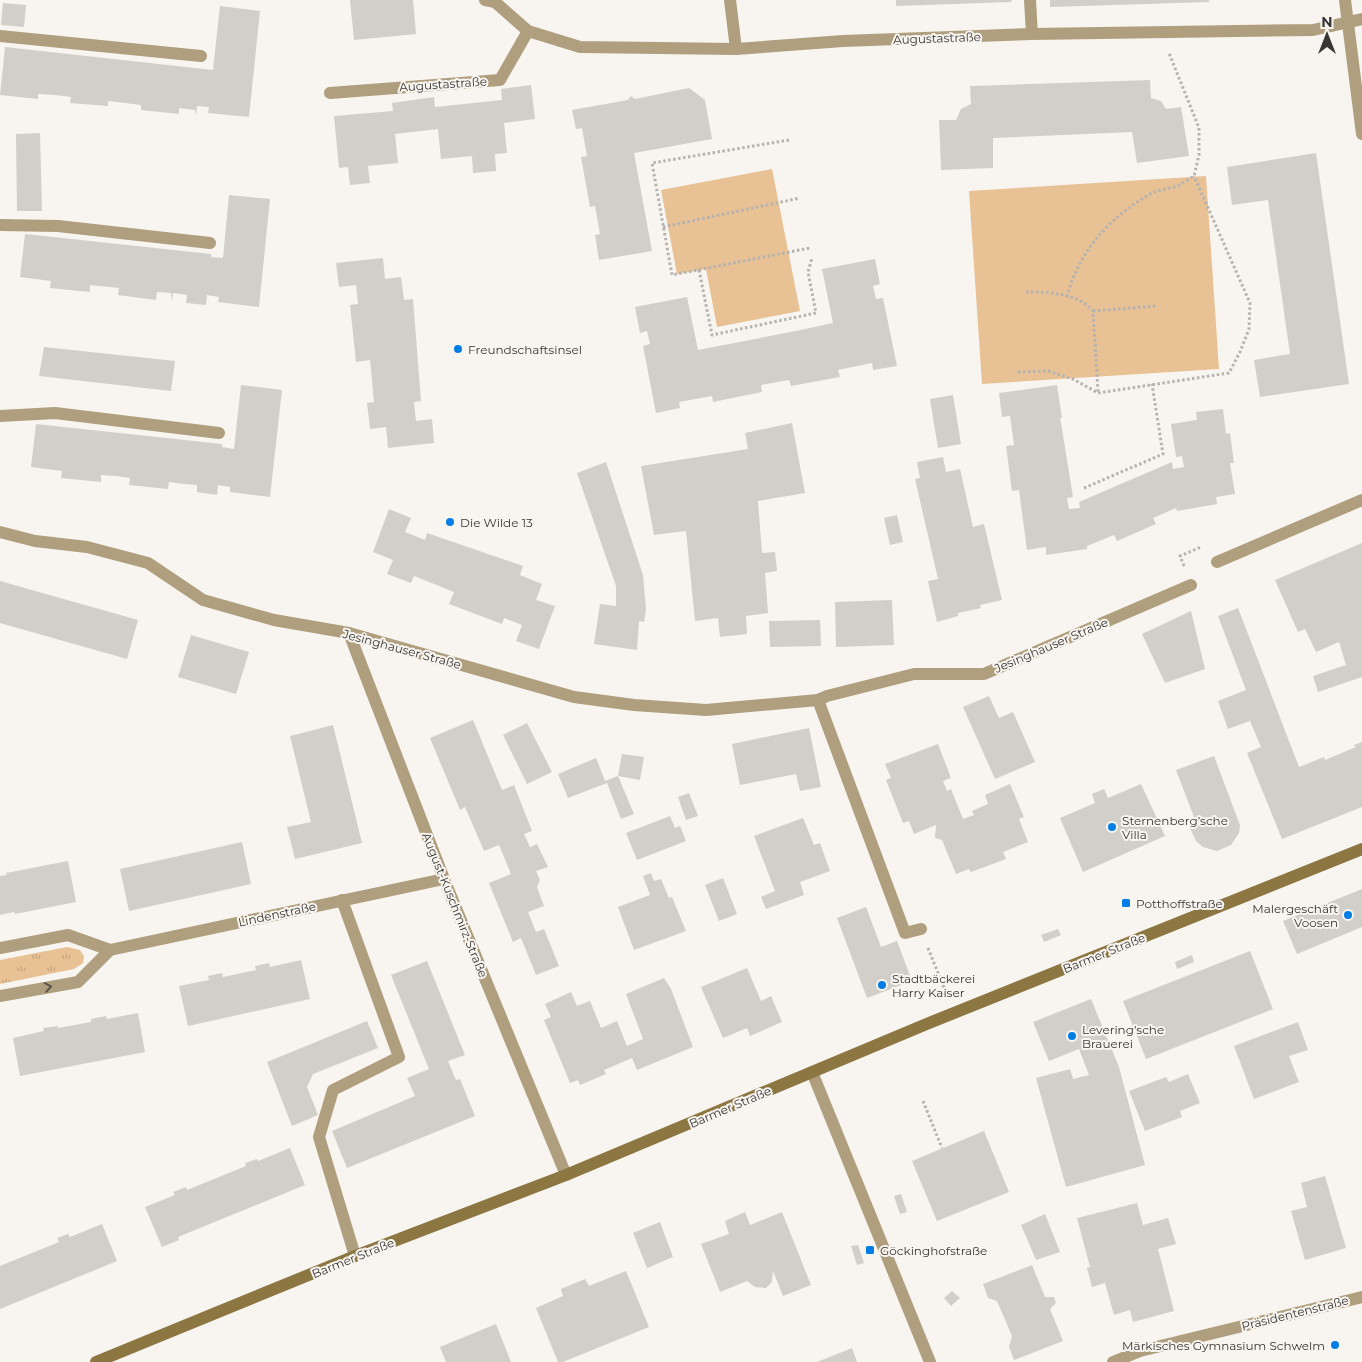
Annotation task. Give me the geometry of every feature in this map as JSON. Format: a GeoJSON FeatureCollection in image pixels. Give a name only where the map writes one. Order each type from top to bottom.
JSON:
{"type":"FeatureCollection","features":[{"type":"Feature","properties":{"kind":"street","name":"Augustastraße"},"geometry":{"type":"LineString","coordinates":[[485,0],[495,2],[528,31],[580,47],[736,49],[843,41],[1032,34],[1313,30],[1362,19]]}},
{"type":"Feature","properties":{"kind":"street"},"geometry":{"type":"LineString","coordinates":[[730,0],[736,49]]}},
{"type":"Feature","properties":{"kind":"street"},"geometry":{"type":"LineString","coordinates":[[1030,0],[1032,34]]}},
{"type":"Feature","properties":{"kind":"street"},"geometry":{"type":"LineString","coordinates":[[1345,0],[1362,134]]}},
{"type":"Feature","properties":{"kind":"street","name":"Augustastraße"},"geometry":{"type":"LineString","coordinates":[[330,92],[500,80],[528,31]]}},
{"type":"Feature","properties":{"kind":"street"},"geometry":{"type":"LineString","coordinates":[[0,36],[201,56]]}},
{"type":"Feature","properties":{"kind":"street"},"geometry":{"type":"LineString","coordinates":[[0,225],[58,226],[210,243]]}},
{"type":"Feature","properties":{"kind":"street"},"geometry":{"type":"LineString","coordinates":[[0,416],[55,413],[219,432]]}},
{"type":"Feature","properties":{"kind":"street"},"geometry":{"type":"LineString","coordinates":[[1218,562],[1362,500]]}},
{"type":"Feature","properties":{"kind":"street","name":"Jesinghauser Straße"},"geometry":{"type":"LineString","coordinates":[[0,532],[35,542],[88,546],[148,563],[203,600],[274,620],[349,633],[574,696],[608,702],[706,710],[818,700],[827,696],[914,674],[984,674],[1191,585]]}},
{"type":"Feature","properties":{"kind":"street","name":"August-Kuschmirz-Straße"},"geometry":{"type":"LineString","coordinates":[[349,633],[444,879],[566,1175]]}},
{"type":"Feature","properties":{"kind":"street"},"geometry":{"type":"LineString","coordinates":[[818,700],[905,933],[921,929]]}},
{"type":"Feature","properties":{"kind":"street","name":"Barmer Straße"},"geometry":{"type":"LineString","coordinates":[[96,1362],[355,1256],[566,1175],[953,1014],[1362,849]]}},
{"type":"Feature","properties":{"kind":"street","name":"Lindenstraße"},"geometry":{"type":"LineString","coordinates":[[110,950],[444,879]]}},
{"type":"Feature","properties":{"kind":"street"},"geometry":{"type":"LineString","coordinates":[[342,900],[399,1057],[333,1090],[319,1137],[355,1256]]}},
{"type":"Feature","properties":{"kind":"street"},"geometry":{"type":"LineString","coordinates":[[0,948],[68,935],[110,950],[78,982],[0,996]]}},
{"type":"Feature","properties":{"kind":"street"},"geometry":{"type":"LineString","coordinates":[[812,1072],[930,1362]]}},
{"type":"Feature","properties":{"kind":"street","name":"Präsidentenstraße"},"geometry":{"type":"LineString","coordinates":[[1112,1362],[1140,1351],[1362,1296]]}},
{"type":"Feature","properties":{"kind":"path"},"geometry":{"type":"LineString","coordinates":[[1018,372],[1048,371],[1072,379],[1098,392],[1229,373],[1240,352],[1249,329],[1250,303],[1194,176],[1199,155],[1199,128],[1161,32]]}},
{"type":"Feature","properties":{"kind":"path"},"geometry":{"type":"LineString","coordinates":[[789,140],[652,164],[672,276],[810,248]]}},
{"type":"Feature","properties":{"kind":"path"},"geometry":{"type":"LineString","coordinates":[[1067,297],[1073,274],[1088,248],[1107,227],[1129,208],[1154,192],[1177,186],[1194,176]]}},
{"type":"Feature","properties":{"kind":"path"},"geometry":{"type":"LineString","coordinates":[[663,227],[800,198]]}},
{"type":"Feature","properties":{"kind":"path"},"geometry":{"type":"LineString","coordinates":[[698,270],[712,335],[816,314],[808,272],[812,258]]}},
{"type":"Feature","properties":{"kind":"path"},"geometry":{"type":"LineString","coordinates":[[1026,292],[1054,292],[1088,306],[1093,311],[1098,392]]}},
{"type":"Feature","properties":{"kind":"path"},"geometry":{"type":"LineString","coordinates":[[1093,311],[1157,306]]}},
{"type":"Feature","properties":{"kind":"path"},"geometry":{"type":"LineString","coordinates":[[1084,488],[1163,454],[1152,384]]}},
{"type":"Feature","properties":{"kind":"path"},"geometry":{"type":"LineString","coordinates":[[921,929],[953,1014]]}},
{"type":"Feature","properties":{"kind":"path"},"geometry":{"type":"LineString","coordinates":[[923,1101],[942,1148]]}},
{"type":"Feature","properties":{"kind":"green space"},"geometry":{"type":"Polygon","coordinates":[[[772,169],[800,311],[717,327],[706,269],[677,274],[661,190],[772,169]]]}},
{"type":"Feature","properties":{"kind":"green space"},"geometry":{"type":"Polygon","coordinates":[[[1206,176],[1219,369],[982,384],[969,191],[1206,176]]]}},
{"type":"Feature","properties":{"kind":"green space"},"geometry":{"type":"Polygon","coordinates":[[[67,947],[80,950],[84,956],[83,963],[74,969],[0,984],[0,960],[67,947]]]}},
{"type":"Feature","properties":{"kind":"building"},"geometry":{"type":"Polygon","coordinates":[[[350,0],[413,0],[416,34],[354,40],[350,0]]]}},
{"type":"Feature","properties":{"kind":"building"},"geometry":{"type":"Polygon","coordinates":[[[896,0],[1011,0],[1012,2],[896,6],[896,0]]]}},
{"type":"Feature","properties":{"kind":"building"},"geometry":{"type":"Polygon","coordinates":[[[1050,0],[1209,0],[1209,2],[1050,7],[1050,0]]]}},
{"type":"Feature","properties":{"kind":"building"},"geometry":{"type":"Polygon","coordinates":[[[3,3],[26,5],[24,27],[1,25],[3,3]]]}},
{"type":"Feature","properties":{"kind":"building"},"geometry":{"type":"Polygon","coordinates":[[[220,6],[260,11],[249,117],[208,113],[209,107],[197,106],[196,116],[195,110],[179,108],[179,114],[141,110],[141,105],[108,101],[108,106],[70,103],[71,97],[55,95],[38,94],[38,99],[0,95],[5,47],[213,70],[220,6]]]}},
{"type":"Feature","properties":{"kind":"building"},"geometry":{"type":"Polygon","coordinates":[[[1150,80],[1151,98],[1161,101],[1166,109],[1181,107],[1189,156],[1137,163],[1132,132],[993,138],[993,168],[941,170],[939,120],[956,120],[961,109],[971,104],[970,86],[1150,80]]]}},
{"type":"Feature","properties":{"kind":"building"},"geometry":{"type":"Polygon","coordinates":[[[531,85],[535,119],[504,123],[507,153],[495,154],[496,171],[473,173],[472,156],[441,159],[438,129],[395,134],[398,163],[368,166],[370,183],[350,185],[348,167],[339,168],[334,116],[393,111],[392,103],[434,97],[435,107],[502,100],[501,89],[531,85]]]}},
{"type":"Feature","properties":{"kind":"building"},"geometry":{"type":"Polygon","coordinates":[[[689,88],[705,100],[712,139],[634,153],[652,251],[599,260],[595,235],[600,234],[595,206],[590,207],[581,157],[587,156],[582,128],[576,129],[572,110],[628,100],[631,96],[635,99],[689,88]]]}},
{"type":"Feature","properties":{"kind":"building"},"geometry":{"type":"Polygon","coordinates":[[[40,133],[42,211],[17,211],[16,134],[40,133]]]}},
{"type":"Feature","properties":{"kind":"building"},"geometry":{"type":"Polygon","coordinates":[[[1316,153],[1349,384],[1260,397],[1254,360],[1290,354],[1268,200],[1232,205],[1227,167],[1316,153]]]}},
{"type":"Feature","properties":{"kind":"building"},"geometry":{"type":"Polygon","coordinates":[[[229,195],[270,199],[259,307],[218,302],[219,297],[207,295],[206,305],[186,303],[187,295],[173,293],[172,302],[171,293],[157,292],[156,300],[118,295],[119,288],[90,285],[90,292],[50,288],[51,281],[20,277],[25,234],[211,254],[211,257],[223,258],[229,195]]]}},
{"type":"Feature","properties":{"kind":"building"},"geometry":{"type":"Polygon","coordinates":[[[383,258],[385,279],[401,277],[404,300],[413,299],[421,401],[414,402],[416,421],[432,419],[434,443],[388,448],[386,427],[370,429],[367,403],[374,402],[370,360],[356,362],[350,305],[358,304],[356,285],[339,287],[336,263],[383,258]]]}},
{"type":"Feature","properties":{"kind":"building"},"geometry":{"type":"Polygon","coordinates":[[[875,259],[880,284],[873,286],[876,299],[883,298],[897,366],[873,370],[872,363],[838,370],[840,377],[791,386],[789,380],[761,385],[762,392],[713,402],[712,396],[679,402],[680,408],[656,413],[643,346],[650,344],[647,331],[640,333],[635,307],[687,297],[698,350],[796,331],[833,323],[822,269],[875,259]]]}},
{"type":"Feature","properties":{"kind":"building"},"geometry":{"type":"Polygon","coordinates":[[[44,347],[175,361],[171,391],[39,376],[44,347]]]}},
{"type":"Feature","properties":{"kind":"building"},"geometry":{"type":"Polygon","coordinates":[[[241,385],[282,390],[270,497],[230,492],[230,487],[218,485],[217,495],[197,492],[197,485],[169,482],[168,489],[129,485],[130,478],[116,476],[101,475],[101,482],[61,478],[62,471],[31,467],[36,424],[222,444],[222,447],[234,449],[241,385]]]}},
{"type":"Feature","properties":{"kind":"building"},"geometry":{"type":"Polygon","coordinates":[[[1057,385],[1062,418],[1060,418],[1073,497],[1067,498],[1069,509],[1080,508],[1079,502],[1172,462],[1173,469],[1184,467],[1182,456],[1176,457],[1171,424],[1197,420],[1196,412],[1223,409],[1226,434],[1230,433],[1234,463],[1230,463],[1235,494],[1216,497],[1217,504],[1177,511],[1176,508],[1153,518],[1156,524],[1117,541],[1114,535],[1087,546],[1087,549],[1046,555],[1046,547],[1027,550],[1019,490],[1012,491],[1006,446],[1014,445],[1010,416],[1002,417],[999,393],[1057,385]]]}},
{"type":"Feature","properties":{"kind":"building"},"geometry":{"type":"Polygon","coordinates":[[[953,395],[961,444],[938,448],[930,399],[953,395]]]}},
{"type":"Feature","properties":{"kind":"building"},"geometry":{"type":"Polygon","coordinates":[[[792,423],[805,493],[758,501],[762,553],[775,552],[777,571],[765,573],[768,613],[746,616],[747,634],[720,637],[718,618],[695,621],[686,531],[654,535],[641,466],[748,449],[745,433],[792,423]]]}},
{"type":"Feature","properties":{"kind":"building"},"geometry":{"type":"Polygon","coordinates":[[[943,457],[946,472],[960,469],[973,527],[984,524],[1002,600],[980,605],[981,608],[958,613],[958,616],[937,622],[928,581],[938,579],[915,479],[920,478],[917,462],[943,457]]]}},
{"type":"Feature","properties":{"kind":"building"},"geometry":{"type":"Polygon","coordinates":[[[606,462],[643,575],[646,609],[644,622],[639,621],[637,650],[594,644],[600,604],[616,606],[616,586],[577,473],[606,462]]]}},
{"type":"Feature","properties":{"kind":"building"},"geometry":{"type":"Polygon","coordinates":[[[389,509],[411,518],[405,532],[425,540],[427,533],[523,566],[520,575],[542,584],[536,600],[555,606],[539,649],[516,641],[522,625],[504,618],[502,624],[449,604],[454,592],[414,576],[411,583],[387,574],[393,560],[373,552],[389,509]]]}},
{"type":"Feature","properties":{"kind":"building"},"geometry":{"type":"Polygon","coordinates":[[[897,515],[903,542],[890,545],[884,518],[897,515]]]}},
{"type":"Feature","properties":{"kind":"building"},"geometry":{"type":"Polygon","coordinates":[[[1362,543],[1362,677],[1318,692],[1313,676],[1346,665],[1339,642],[1316,652],[1305,629],[1298,632],[1275,580],[1362,543]]]}},
{"type":"Feature","properties":{"kind":"building"},"geometry":{"type":"Polygon","coordinates":[[[0,581],[138,620],[127,659],[0,623],[0,581]]]}},
{"type":"Feature","properties":{"kind":"building"},"geometry":{"type":"Polygon","coordinates":[[[892,600],[894,645],[836,647],[835,602],[892,600]]]}},
{"type":"Feature","properties":{"kind":"building"},"geometry":{"type":"Polygon","coordinates":[[[1238,608],[1299,767],[1324,757],[1325,760],[1356,747],[1354,745],[1362,742],[1362,807],[1282,839],[1247,753],[1261,747],[1250,721],[1228,729],[1218,701],[1246,690],[1218,616],[1238,608]]]}},
{"type":"Feature","properties":{"kind":"building"},"geometry":{"type":"Polygon","coordinates":[[[1191,611],[1205,669],[1165,683],[1142,634],[1191,611]]]}},
{"type":"Feature","properties":{"kind":"building"},"geometry":{"type":"Polygon","coordinates":[[[820,620],[821,646],[770,647],[769,621],[820,620]]]}},
{"type":"Feature","properties":{"kind":"building"},"geometry":{"type":"Polygon","coordinates":[[[191,635],[249,652],[236,694],[178,677],[191,635]]]}},
{"type":"Feature","properties":{"kind":"building"},"geometry":{"type":"Polygon","coordinates":[[[989,696],[999,718],[1013,712],[1035,762],[995,779],[963,707],[989,696]]]}},
{"type":"Feature","properties":{"kind":"building"},"geometry":{"type":"Polygon","coordinates":[[[473,720],[502,790],[514,785],[532,831],[524,834],[530,847],[537,844],[548,867],[536,871],[540,880],[537,887],[544,906],[528,912],[536,932],[544,929],[559,966],[536,975],[521,938],[513,942],[489,883],[511,874],[499,845],[484,851],[465,807],[460,810],[430,738],[473,720]]]}},
{"type":"Feature","properties":{"kind":"building"},"geometry":{"type":"Polygon","coordinates":[[[527,723],[552,772],[527,784],[503,735],[527,723]]]}},
{"type":"Feature","properties":{"kind":"building"},"geometry":{"type":"Polygon","coordinates":[[[333,725],[362,843],[295,859],[287,827],[311,822],[290,736],[333,725]]]}},
{"type":"Feature","properties":{"kind":"building"},"geometry":{"type":"Polygon","coordinates":[[[809,728],[821,787],[800,791],[796,774],[740,785],[732,744],[809,728]]]}},
{"type":"Feature","properties":{"kind":"building"},"geometry":{"type":"Polygon","coordinates":[[[938,744],[951,778],[943,781],[947,791],[951,789],[963,819],[974,815],[972,811],[988,804],[985,795],[1010,784],[1024,817],[1019,819],[1028,842],[1003,852],[1006,859],[971,872],[969,869],[956,874],[942,840],[935,838],[936,825],[914,834],[909,821],[903,823],[886,780],[891,778],[885,764],[938,744]]]}},
{"type":"Feature","properties":{"kind":"building"},"geometry":{"type":"Polygon","coordinates":[[[622,754],[644,757],[640,780],[618,776],[622,754]]]}},
{"type":"Feature","properties":{"kind":"building"},"geometry":{"type":"Polygon","coordinates":[[[1214,756],[1240,825],[1239,833],[1231,845],[1217,851],[1203,847],[1196,841],[1190,828],[1197,825],[1176,770],[1214,756]]]}},
{"type":"Feature","properties":{"kind":"building"},"geometry":{"type":"Polygon","coordinates":[[[596,758],[605,781],[618,776],[634,814],[621,819],[607,783],[568,798],[558,774],[596,758]]]}},
{"type":"Feature","properties":{"kind":"building","name":"Sternenberg’sche Villa"},"geometry":{"type":"Polygon","coordinates":[[[1141,784],[1165,836],[1083,872],[1060,818],[1095,803],[1092,794],[1104,789],[1108,798],[1141,784]]]}},
{"type":"Feature","properties":{"kind":"building"},"geometry":{"type":"Polygon","coordinates":[[[689,793],[698,816],[686,820],[678,797],[689,793]]]}},
{"type":"Feature","properties":{"kind":"building"},"geometry":{"type":"Polygon","coordinates":[[[670,816],[675,828],[680,826],[686,841],[637,860],[626,833],[670,816]]]}},
{"type":"Feature","properties":{"kind":"building"},"geometry":{"type":"Polygon","coordinates":[[[803,818],[814,845],[820,843],[830,871],[800,882],[804,895],[766,909],[761,897],[775,891],[754,836],[803,818]]]}},
{"type":"Feature","properties":{"kind":"building"},"geometry":{"type":"Polygon","coordinates":[[[242,842],[251,884],[129,911],[120,869],[242,842]]]}},
{"type":"Feature","properties":{"kind":"building"},"geometry":{"type":"Polygon","coordinates":[[[68,861],[76,902],[15,914],[14,912],[0,915],[0,876],[7,875],[6,873],[68,861]]]}},
{"type":"Feature","properties":{"kind":"building"},"geometry":{"type":"Polygon","coordinates":[[[651,873],[654,881],[661,879],[669,898],[672,897],[686,931],[634,950],[618,907],[650,895],[643,876],[651,873]]]}},
{"type":"Feature","properties":{"kind":"building"},"geometry":{"type":"Polygon","coordinates":[[[723,878],[737,914],[719,921],[705,885],[723,878]]]}},
{"type":"Feature","properties":{"kind":"building"},"geometry":{"type":"Polygon","coordinates":[[[1362,889],[1362,927],[1297,954],[1283,921],[1362,889]]]}},
{"type":"Feature","properties":{"kind":"building"},"geometry":{"type":"Polygon","coordinates":[[[866,907],[881,947],[897,941],[912,981],[867,998],[837,918],[866,907]]]}},
{"type":"Feature","properties":{"kind":"building"},"geometry":{"type":"Polygon","coordinates":[[[1058,929],[1061,935],[1044,942],[1041,935],[1058,929]]]}},
{"type":"Feature","properties":{"kind":"building"},"geometry":{"type":"Polygon","coordinates":[[[1250,951],[1273,1009],[1146,1059],[1123,1001],[1250,951]]]}},
{"type":"Feature","properties":{"kind":"building"},"geometry":{"type":"Polygon","coordinates":[[[1192,955],[1194,962],[1177,969],[1175,962],[1192,955]]]}},
{"type":"Feature","properties":{"kind":"building"},"geometry":{"type":"Polygon","coordinates":[[[301,960],[310,999],[188,1026],[179,986],[209,980],[208,976],[222,973],[223,977],[256,970],[255,966],[269,963],[270,967],[301,960]]]}},
{"type":"Feature","properties":{"kind":"building"},"geometry":{"type":"Polygon","coordinates":[[[427,961],[465,1055],[448,1061],[456,1080],[460,1079],[475,1116],[347,1168],[332,1131],[415,1096],[407,1078],[429,1069],[391,975],[427,961]]]}},
{"type":"Feature","properties":{"kind":"building"},"geometry":{"type":"Polygon","coordinates":[[[747,968],[761,1001],[771,996],[782,1022],[750,1036],[747,1028],[723,1038],[701,987],[747,968]]]}},
{"type":"Feature","properties":{"kind":"building"},"geometry":{"type":"Polygon","coordinates":[[[664,978],[671,989],[693,1047],[637,1070],[632,1058],[604,1070],[606,1074],[580,1085],[578,1080],[570,1083],[544,1020],[551,1017],[545,1004],[571,992],[577,1006],[590,1001],[601,1028],[617,1021],[627,1046],[643,1039],[626,994],[664,978]]]}},
{"type":"Feature","properties":{"kind":"building"},"geometry":{"type":"Polygon","coordinates":[[[1091,999],[1119,1067],[1145,1165],[1066,1187],[1036,1078],[1070,1069],[1073,1079],[1089,1075],[1079,1049],[1049,1061],[1033,1022],[1091,999]]]}},
{"type":"Feature","properties":{"kind":"building"},"geometry":{"type":"Polygon","coordinates":[[[138,1013],[145,1052],[20,1076],[13,1038],[44,1031],[43,1028],[58,1026],[58,1028],[91,1022],[91,1019],[106,1016],[107,1019],[138,1013]]]}},
{"type":"Feature","properties":{"kind":"building"},"geometry":{"type":"Polygon","coordinates":[[[367,1021],[378,1048],[313,1074],[307,1087],[318,1115],[292,1126],[267,1062],[367,1021]]]}},
{"type":"Feature","properties":{"kind":"building"},"geometry":{"type":"Polygon","coordinates":[[[1298,1022],[1308,1050],[1289,1056],[1299,1082],[1254,1099],[1234,1046],[1298,1022]]]}},
{"type":"Feature","properties":{"kind":"building"},"geometry":{"type":"Polygon","coordinates":[[[1188,1074],[1200,1103],[1180,1111],[1182,1117],[1145,1131],[1129,1091],[1166,1077],[1169,1082],[1188,1074]]]}},
{"type":"Feature","properties":{"kind":"building"},"geometry":{"type":"Polygon","coordinates":[[[984,1131],[1009,1192],[937,1221],[912,1161],[984,1131]]]}},
{"type":"Feature","properties":{"kind":"building"},"geometry":{"type":"Polygon","coordinates":[[[290,1148],[305,1185],[178,1237],[179,1240],[162,1247],[145,1207],[175,1195],[173,1192],[186,1187],[187,1190],[246,1166],[245,1163],[257,1159],[258,1161],[290,1148]]]}},
{"type":"Feature","properties":{"kind":"building"},"geometry":{"type":"Polygon","coordinates":[[[1325,1176],[1346,1248],[1305,1260],[1291,1211],[1307,1207],[1301,1183],[1325,1176]]]}},
{"type":"Feature","properties":{"kind":"building"},"geometry":{"type":"Polygon","coordinates":[[[901,1194],[907,1212],[900,1214],[894,1196],[901,1194]]]}},
{"type":"Feature","properties":{"kind":"building"},"geometry":{"type":"Polygon","coordinates":[[[1137,1203],[1143,1225],[1168,1218],[1176,1244],[1158,1249],[1174,1311],[1133,1322],[1130,1310],[1114,1315],[1105,1283],[1092,1287],[1087,1268],[1090,1267],[1077,1218],[1137,1203]]]}},
{"type":"Feature","properties":{"kind":"building"},"geometry":{"type":"Polygon","coordinates":[[[745,1212],[750,1225],[782,1212],[811,1285],[783,1296],[773,1271],[772,1282],[766,1288],[755,1287],[747,1281],[720,1292],[701,1244],[729,1234],[725,1221],[745,1212]]]}},
{"type":"Feature","properties":{"kind":"building"},"geometry":{"type":"Polygon","coordinates":[[[1045,1214],[1060,1252],[1036,1260],[1021,1225],[1045,1214]]]}},
{"type":"Feature","properties":{"kind":"building"},"geometry":{"type":"Polygon","coordinates":[[[660,1222],[673,1257],[647,1268],[633,1233],[660,1222]]]}},
{"type":"Feature","properties":{"kind":"building"},"geometry":{"type":"Polygon","coordinates":[[[102,1224],[117,1261],[0,1309],[0,1266],[59,1242],[57,1238],[68,1234],[70,1237],[102,1224]]]}},
{"type":"Feature","properties":{"kind":"building"},"geometry":{"type":"Polygon","coordinates":[[[858,1245],[864,1263],[857,1265],[851,1246],[858,1245]]]}},
{"type":"Feature","properties":{"kind":"building"},"geometry":{"type":"Polygon","coordinates":[[[1032,1265],[1045,1297],[1054,1297],[1056,1303],[1050,1309],[1063,1341],[1014,1360],[1009,1347],[1012,1336],[997,1301],[988,1298],[983,1284],[1032,1265]]]}},
{"type":"Feature","properties":{"kind":"building"},"geometry":{"type":"Polygon","coordinates":[[[626,1271],[649,1327],[563,1362],[558,1362],[536,1308],[563,1296],[561,1289],[585,1279],[589,1286],[626,1271]]]}},
{"type":"Feature","properties":{"kind":"building"},"geometry":{"type":"Polygon","coordinates":[[[952,1291],[960,1298],[951,1306],[944,1298],[952,1291]]]}},
{"type":"Feature","properties":{"kind":"building"},"geometry":{"type":"Polygon","coordinates":[[[496,1324],[511,1362],[446,1362],[440,1347],[496,1324]]]}},
{"type":"Feature","properties":{"kind":"building"},"geometry":{"type":"Polygon","coordinates":[[[852,1348],[857,1362],[817,1362],[852,1348]]]}},
{"type":"Feature","properties":{"kind":"place","name":"Freundschaftsinsel"},"geometry":{"type":"Point","coordinates":[458,349]}},
{"type":"Feature","properties":{"kind":"place","name":"Die Wilde 13"},"geometry":{"type":"Point","coordinates":[450,522]}},
{"type":"Feature","properties":{"kind":"place","name":"Sternenberg’sche Villa"},"geometry":{"type":"Point","coordinates":[1112,827]}},
{"type":"Feature","properties":{"kind":"place","name":"Potthoffstraße"},"geometry":{"type":"Point","coordinates":[1126,903]}},
{"type":"Feature","properties":{"kind":"place","name":"Malergeschäft Voosen"},"geometry":{"type":"Point","coordinates":[1348,915]}},
{"type":"Feature","properties":{"kind":"place","name":"Stadtbäckerei Harry Kaiser"},"geometry":{"type":"Point","coordinates":[882,985]}},
{"type":"Feature","properties":{"kind":"place","name":"Levering’sche Brauerei"},"geometry":{"type":"Point","coordinates":[1072,1036]}},
{"type":"Feature","properties":{"kind":"place","name":"Göckinghofstraße"},"geometry":{"type":"Point","coordinates":[870,1250]}},
{"type":"Feature","properties":{"kind":"place","name":"Märkisches Gymnasium Schwelm"},"geometry":{"type":"Point","coordinates":[1335,1345]}}]}
